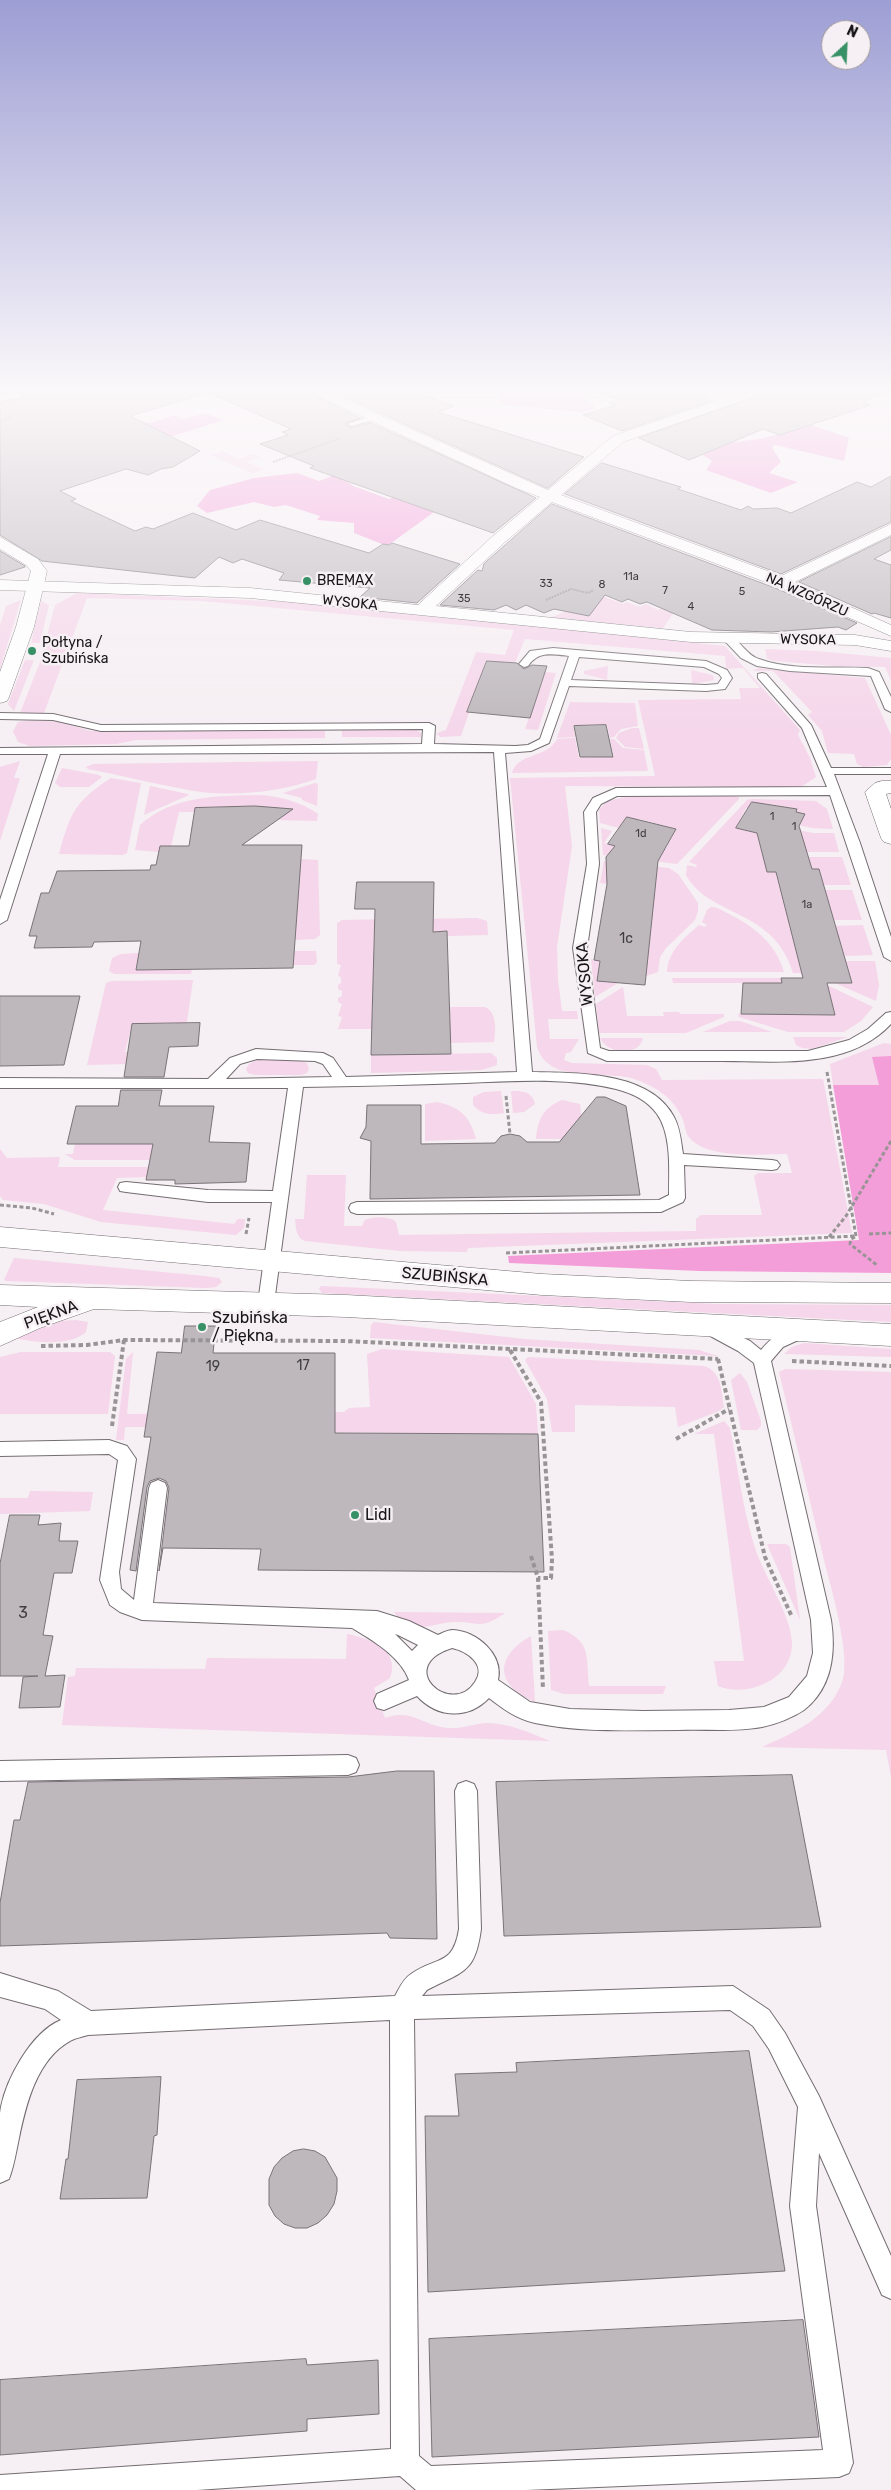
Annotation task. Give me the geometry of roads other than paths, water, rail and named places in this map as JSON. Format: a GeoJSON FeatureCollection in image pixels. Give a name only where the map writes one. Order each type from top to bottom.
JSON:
{"type":"FeatureCollection","features":[{"type":"Feature","properties":{"kind":"street"},"geometry":{"type":"LineString","coordinates":[[421,611],[541,504]]}},
{"type":"Feature","properties":{"kind":"street","name":"NA WZGÓRZU"},"geometry":{"type":"LineString","coordinates":[[575,504],[782,582],[890,641]]}},
{"type":"Feature","properties":{"kind":"street"},"geometry":{"type":"LineString","coordinates":[[782,582],[891,529]]}},
{"type":"Feature","properties":{"kind":"street"},"geometry":{"type":"LineString","coordinates":[[0,542],[37,566],[39,575],[25,627],[0,697]]}},
{"type":"Feature","properties":{"kind":"street","name":"WYSOKA"},"geometry":{"type":"LineString","coordinates":[[0,585],[250,593],[421,611],[728,639],[890,641]]}},
{"type":"Feature","properties":{"kind":"street"},"geometry":{"type":"LineString","coordinates":[[891,787],[882,787],[875,792],[891,838]]}},
{"type":"Feature","properties":{"kind":"street","name":"SZUBIŃSKA"},"geometry":{"type":"LineString","coordinates":[[0,1236],[483,1280],[641,1290],[888,1281]]}},
{"type":"Feature","properties":{"kind":"street","name":"SZUBIŃSKA"},"geometry":{"type":"LineString","coordinates":[[0,1295],[266,1303],[891,1335]]}},
{"type":"Feature","properties":{"kind":"street","name":"PIĘKNA"},"geometry":{"type":"LineString","coordinates":[[0,1335],[30,1320],[103,1297]]}},
{"type":"Feature","properties":{"kind":"lane","name":"WYSOKA"},"geometry":{"type":"LineString","coordinates":[[728,639],[745,657],[753,661],[868,671],[875,674],[891,709]]}},
{"type":"Feature","properties":{"kind":"lane"},"geometry":{"type":"LineString","coordinates":[[524,664],[530,654],[536,651],[706,664],[723,672],[727,678],[721,687],[706,688],[565,683]]}},
{"type":"Feature","properties":{"kind":"lane"},"geometry":{"type":"LineString","coordinates":[[0,751],[24,751],[42,754],[55,751],[428,747],[515,750],[537,747],[545,741],[575,654]]}},
{"type":"Feature","properties":{"kind":"lane"},"geometry":{"type":"LineString","coordinates":[[762,676],[807,727],[835,791],[891,957]]}},
{"type":"Feature","properties":{"kind":"lane"},"geometry":{"type":"LineString","coordinates":[[0,716],[53,717],[101,728],[429,726],[428,747]]}},
{"type":"Feature","properties":{"kind":"lane"},"geometry":{"type":"LineString","coordinates":[[499,748],[525,1076]]}},
{"type":"Feature","properties":{"kind":"lane"},"geometry":{"type":"LineString","coordinates":[[0,920],[55,751]]}},
{"type":"Feature","properties":{"kind":"lane"},"geometry":{"type":"LineString","coordinates":[[827,771],[891,771]]}},
{"type":"Feature","properties":{"kind":"lane","name":"WYSOKA"},"geometry":{"type":"LineString","coordinates":[[835,791],[616,792],[599,799],[592,805],[590,812],[593,864],[580,948],[593,1050],[598,1054],[634,1056],[808,1056],[825,1053],[866,1039],[891,1016]]}},
{"type":"Feature","properties":{"kind":"lane"},"geometry":{"type":"LineString","coordinates":[[212,1084],[234,1061],[256,1054],[318,1056],[328,1061],[343,1083]]}},
{"type":"Feature","properties":{"kind":"lane"},"geometry":{"type":"LineString","coordinates":[[0,1083],[343,1083],[525,1076],[606,1081],[633,1089],[653,1099],[664,1111],[673,1137],[676,1159],[677,1198],[661,1206],[357,1208]]}},
{"type":"Feature","properties":{"kind":"lane"},"geometry":{"type":"LineString","coordinates":[[266,1303],[296,1083]]}},
{"type":"Feature","properties":{"kind":"lane"},"geometry":{"type":"LineString","coordinates":[[676,1159],[772,1165]]}},
{"type":"Feature","properties":{"kind":"lane"},"geometry":{"type":"LineString","coordinates":[[126,1187],[208,1196],[281,1198]]}},
{"type":"Feature","properties":{"kind":"lane"},"geometry":{"type":"LineString","coordinates":[[486,1683],[507,1700],[532,1713],[626,1721],[760,1718],[784,1710],[800,1701],[816,1683],[823,1661],[825,1641],[822,1620],[762,1360],[744,1346],[705,1325]]}},
{"type":"Feature","properties":{"kind":"lane"},"geometry":{"type":"LineString","coordinates":[[762,1360],[777,1342],[803,1330]]}},
{"type":"Feature","properties":{"kind":"lane"},"geometry":{"type":"LineString","coordinates":[[0,1449],[109,1447],[121,1451],[127,1459],[109,1584],[112,1594],[118,1602],[128,1608],[142,1611],[349,1617],[377,1620],[402,1627],[435,1643]]}},
{"type":"Feature","properties":{"kind":"lane"},"geometry":{"type":"LineString","coordinates":[[142,1611],[158,1488]]}},
{"type":"Feature","properties":{"kind":"lane"},"geometry":{"type":"LineString","coordinates":[[349,1617],[367,1625],[386,1638],[418,1677],[426,1695],[436,1701],[460,1704],[471,1700],[486,1683],[488,1673],[487,1662],[474,1645],[463,1640],[452,1639],[435,1643],[421,1654],[418,1677],[384,1701]]}},
{"type":"Feature","properties":{"kind":"lane"},"geometry":{"type":"LineString","coordinates":[[0,1771],[348,1765]]}},
{"type":"Feature","properties":{"kind":"lane"},"geometry":{"type":"LineString","coordinates":[[405,2462],[402,2008],[417,1983],[457,1964],[468,1950],[470,1929],[466,1791]]}},
{"type":"Feature","properties":{"kind":"lane"},"geometry":{"type":"LineString","coordinates":[[0,1985],[50,1999],[88,2022]]}},
{"type":"Feature","properties":{"kind":"lane"},"geometry":{"type":"LineString","coordinates":[[0,2170],[15,2100],[38,2052],[59,2033],[88,2022],[402,2008],[733,1998],[761,2018],[777,2040],[810,2105],[891,2286]]}},
{"type":"Feature","properties":{"kind":"lane"},"geometry":{"type":"LineString","coordinates":[[0,2489],[405,2462],[426,2480],[839,2463],[803,2206],[810,2105]]}},
{"type":"Feature","properties":{"kind":"place","name":"BREMAX"},"geometry":{"type":"Point","coordinates":[307,581]}},
{"type":"Feature","properties":{"kind":"place","name":"Połtyna / Szubińska"},"geometry":{"type":"Point","coordinates":[32,651]}},
{"type":"Feature","properties":{"kind":"place","name":"Szubińska / Piękna"},"geometry":{"type":"Point","coordinates":[202,1327]}},
{"type":"Feature","properties":{"kind":"place","name":"Lidl"},"geometry":{"type":"Point","coordinates":[355,1515]}}]}
